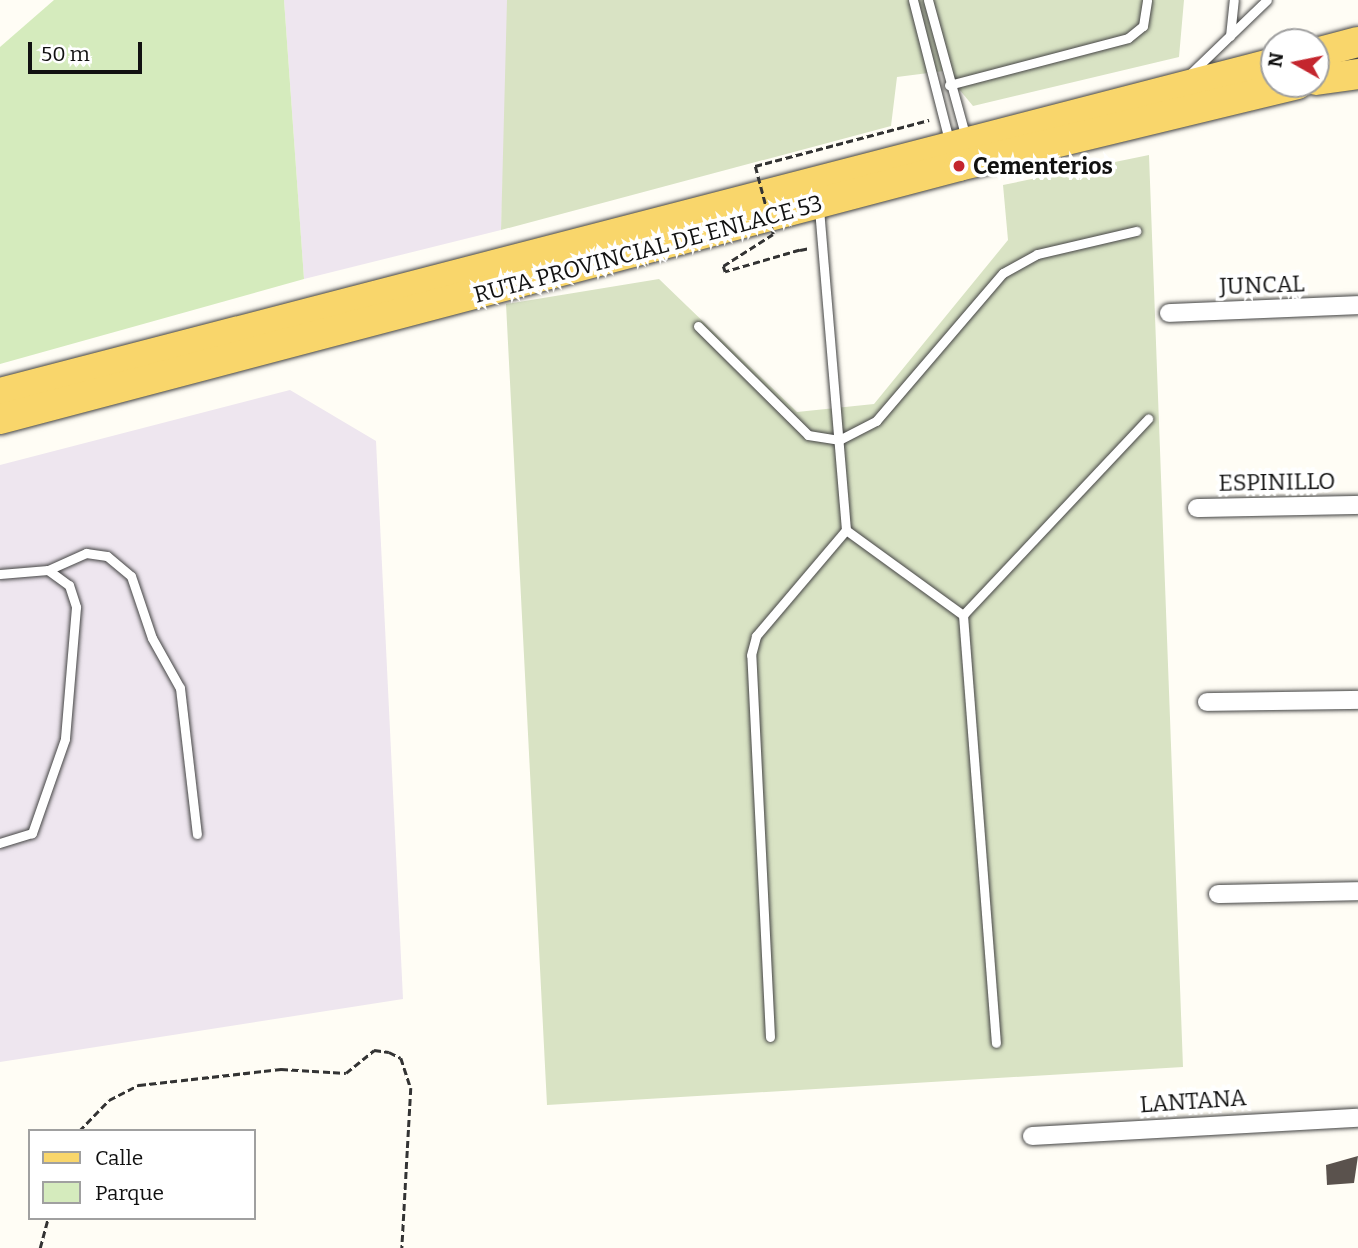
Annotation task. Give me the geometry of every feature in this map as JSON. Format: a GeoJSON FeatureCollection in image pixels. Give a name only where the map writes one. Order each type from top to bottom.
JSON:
{"type":"FeatureCollection","features":[{"type":"Feature","properties":{"kind":"main road"},"geometry":{"type":"LineString","coordinates":[[1330,49],[1358,42]]}},
{"type":"Feature","properties":{"kind":"main road","name":"RUTA PROVINCIAL DE ENLACE 53"},"geometry":{"type":"LineString","coordinates":[[0,393],[958,142],[1260,66]]}},
{"type":"Feature","properties":{"kind":"main road"},"geometry":{"type":"LineString","coordinates":[[1330,78],[1358,74]]}},
{"type":"Feature","properties":{"kind":"main road","name":"RUTA PROVINCIAL DE ENLACE 53"},"geometry":{"type":"LineString","coordinates":[[0,419],[818,204],[1260,93]]}},
{"type":"Feature","properties":{"kind":"street","name":"JUNCAL"},"geometry":{"type":"LineString","coordinates":[[1169,313],[1358,305]]}},
{"type":"Feature","properties":{"kind":"street","name":"ESPINILLO"},"geometry":{"type":"LineString","coordinates":[[1197,508],[1358,505]]}},
{"type":"Feature","properties":{"kind":"street"},"geometry":{"type":"LineString","coordinates":[[1207,702],[1358,700]]}},
{"type":"Feature","properties":{"kind":"street"},"geometry":{"type":"LineString","coordinates":[[1218,894],[1358,891]]}},
{"type":"Feature","properties":{"kind":"street","name":"LANTANA"},"geometry":{"type":"LineString","coordinates":[[1032,1136],[1358,1118]]}},
{"type":"Feature","properties":{"kind":"lane"},"geometry":{"type":"LineString","coordinates":[[913,0],[958,142]]}},
{"type":"Feature","properties":{"kind":"lane"},"geometry":{"type":"LineString","coordinates":[[928,0],[949,85],[958,142]]}},
{"type":"Feature","properties":{"kind":"lane"},"geometry":{"type":"LineString","coordinates":[[949,85],[1128,38],[1143,26],[1147,0]]}},
{"type":"Feature","properties":{"kind":"lane"},"geometry":{"type":"LineString","coordinates":[[1230,36],[1234,0]]}},
{"type":"Feature","properties":{"kind":"lane"},"geometry":{"type":"LineString","coordinates":[[1174,88],[1267,0]]}},
{"type":"Feature","properties":{"kind":"lane"},"geometry":{"type":"LineString","coordinates":[[770,1037],[751,655],[756,636],[846,530],[818,204]]}},
{"type":"Feature","properties":{"kind":"lane"},"geometry":{"type":"LineString","coordinates":[[698,326],[808,435],[839,440],[876,421],[1003,273],[1037,254],[1136,231]]}},
{"type":"Feature","properties":{"kind":"lane"},"geometry":{"type":"LineString","coordinates":[[996,1042],[963,615],[1148,419]]}},
{"type":"Feature","properties":{"kind":"lane"},"geometry":{"type":"LineString","coordinates":[[846,530],[963,615]]}},
{"type":"Feature","properties":{"kind":"lane"},"geometry":{"type":"LineString","coordinates":[[0,574],[48,570],[86,553],[107,556],[131,576],[152,638],[180,688],[197,834]]}},
{"type":"Feature","properties":{"kind":"lane"},"geometry":{"type":"LineString","coordinates":[[0,843],[32,833],[65,738],[76,607],[69,585],[48,570]]}},
{"type":"Feature","properties":{"kind":"path"},"geometry":{"type":"LineString","coordinates":[[800,250],[725,272],[723,266],[773,234],[755,166],[929,120]]}},
{"type":"Feature","properties":{"kind":"path"},"geometry":{"type":"LineString","coordinates":[[81,1129],[109,1100],[139,1085],[281,1069],[346,1073],[374,1050],[389,1052],[401,1058],[411,1088],[402,1248]]}},
{"type":"Feature","properties":{"kind":"path"},"geometry":{"type":"LineString","coordinates":[[40,1248],[47,1220]]}},
{"type":"Feature","properties":{"kind":"shaded area"},"geometry":{"type":"Polygon","coordinates":[[[284,0],[510,0],[501,230],[304,279],[284,0]]]}},
{"type":"Feature","properties":{"kind":"shaded area"},"geometry":{"type":"Polygon","coordinates":[[[290,390],[376,441],[403,999],[0,1062],[0,465],[290,390]]]}},
{"type":"Feature","properties":{"kind":"green space"},"geometry":{"type":"Polygon","coordinates":[[[54,0],[284,0],[304,279],[0,364],[0,47],[54,0]]]}},
{"type":"Feature","properties":{"kind":"green space"},"geometry":{"type":"Polygon","coordinates":[[[507,0],[1184,0],[1179,57],[973,106],[944,71],[897,77],[891,126],[501,230],[507,0]]]}},
{"type":"Feature","properties":{"kind":"green space"},"geometry":{"type":"Polygon","coordinates":[[[1149,155],[1183,1067],[547,1105],[506,304],[659,279],[797,412],[874,404],[1008,240],[1003,185],[1149,155]]]}},
{"type":"Feature","properties":{"kind":"building"},"geometry":{"type":"Polygon","coordinates":[[[1358,1156],[1354,1183],[1327,1185],[1326,1165],[1358,1156]]]}},
{"type":"Feature","properties":{"kind":"place","name":"Cementerios"},"geometry":{"type":"Point","coordinates":[959,166]}}]}
